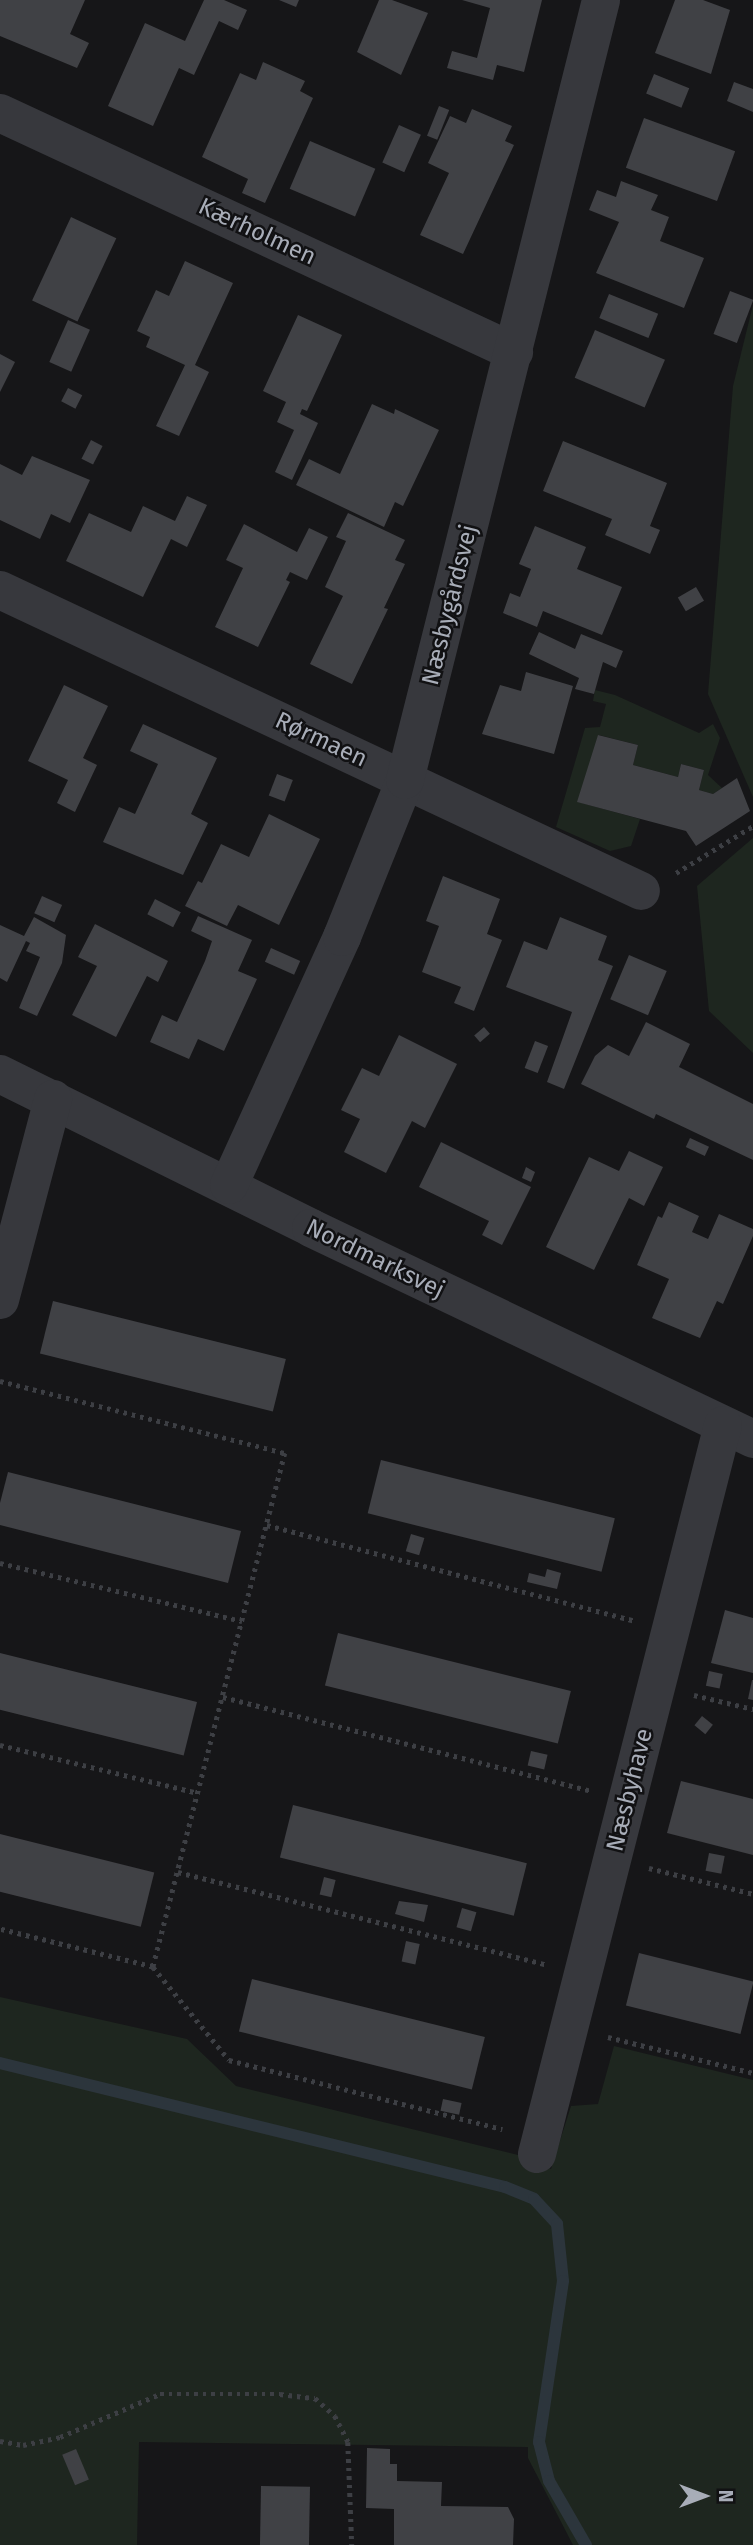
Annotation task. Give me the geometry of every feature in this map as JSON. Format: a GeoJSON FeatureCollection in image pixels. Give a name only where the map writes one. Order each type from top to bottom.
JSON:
{"type":"FeatureCollection","features":[{"type":"Feature","properties":{"kind":"street","name":"Næsbygårdsvej"},"geometry":{"type":"LineString","coordinates":[[229,1185],[342,937],[405,780],[601,0]]}},
{"type":"Feature","properties":{"kind":"street","name":"Kærholmen"},"geometry":{"type":"LineString","coordinates":[[0,113],[514,352]]}},
{"type":"Feature","properties":{"kind":"street","name":"Rørmaen"},"geometry":{"type":"LineString","coordinates":[[0,590],[641,891]]}},
{"type":"Feature","properties":{"kind":"street","name":"Nordmarksvej"},"geometry":{"type":"LineString","coordinates":[[0,1074],[229,1185],[311,1228],[738,1432]]}},
{"type":"Feature","properties":{"kind":"street"},"geometry":{"type":"LineString","coordinates":[[0,1300],[53,1099]]}},
{"type":"Feature","properties":{"kind":"street","name":"Næsbyhave"},"geometry":{"type":"LineString","coordinates":[[539,2147],[671,1630],[738,1432]]}},
{"type":"Feature","properties":{"kind":"path"},"geometry":{"type":"LineString","coordinates":[[681,871],[753,826]]}},
{"type":"Feature","properties":{"kind":"path"},"geometry":{"type":"LineString","coordinates":[[0,1381],[285,1453],[153,1968]]}},
{"type":"Feature","properties":{"kind":"path"},"geometry":{"type":"LineString","coordinates":[[267,1525],[671,1630]]}},
{"type":"Feature","properties":{"kind":"path"},"geometry":{"type":"LineString","coordinates":[[0,1563],[242,1621]]}},
{"type":"Feature","properties":{"kind":"path"},"geometry":{"type":"LineString","coordinates":[[656,1685],[753,1709]]}},
{"type":"Feature","properties":{"kind":"path"},"geometry":{"type":"LineString","coordinates":[[223,1697],[627,1800]]}},
{"type":"Feature","properties":{"kind":"path"},"geometry":{"type":"LineString","coordinates":[[0,1745],[198,1793]]}},
{"type":"Feature","properties":{"kind":"path"},"geometry":{"type":"LineString","coordinates":[[612,1859],[753,1894]]}},
{"type":"Feature","properties":{"kind":"path"},"geometry":{"type":"LineString","coordinates":[[178,1871],[583,1973]]}},
{"type":"Feature","properties":{"kind":"path"},"geometry":{"type":"LineString","coordinates":[[0,1929],[153,1968],[229,2060],[539,2147]]}},
{"type":"Feature","properties":{"kind":"path"},"geometry":{"type":"LineString","coordinates":[[570,2027],[753,2073]]}},
{"type":"Feature","properties":{"kind":"path"},"geometry":{"type":"LineString","coordinates":[[0,2441],[23,2445],[61,2437],[160,2395],[280,2394],[315,2398],[335,2416],[348,2442],[352,2545]]}},
{"type":"Feature","properties":{"kind":"shaded area"},"geometry":{"type":"Polygon","coordinates":[[[753,305],[753,797],[708,694],[733,386],[753,305]]]}},
{"type":"Feature","properties":{"kind":"shaded area"},"geometry":{"type":"Polygon","coordinates":[[[595,690],[615,695],[699,733],[713,724],[720,738],[708,775],[722,788],[713,794],[699,790],[704,770],[681,764],[678,777],[633,765],[638,745],[599,735],[578,802],[640,819],[631,846],[610,851],[556,827],[585,728],[600,727],[606,704],[593,701],[595,690]]]}},
{"type":"Feature","properties":{"kind":"shaded area"},"geometry":{"type":"Polygon","coordinates":[[[753,838],[753,1053],[709,1011],[697,886],[753,838]]]}},
{"type":"Feature","properties":{"kind":"shaded area"},"geometry":{"type":"Polygon","coordinates":[[[0,1997],[187,2039],[236,2086],[522,2156],[551,2169],[571,2106],[598,2104],[614,2046],[753,2080],[753,2545],[573,2545],[528,2458],[528,2447],[139,2442],[137,2545],[0,2545],[0,1997]]]}},
{"type":"Feature","properties":{"kind":"building"},"geometry":{"type":"Polygon","coordinates":[[[0,0],[85,0],[70,34],[89,43],[77,68],[0,36],[0,0]]]}},
{"type":"Feature","properties":{"kind":"building"},"geometry":{"type":"Polygon","coordinates":[[[204,0],[224,0],[247,10],[238,30],[219,21],[194,75],[179,68],[153,126],[108,106],[145,23],[185,41],[204,0]]]}},
{"type":"Feature","properties":{"kind":"building"},"geometry":{"type":"Polygon","coordinates":[[[279,0],[299,0],[296,7],[279,0]]]}},
{"type":"Feature","properties":{"kind":"building"},"geometry":{"type":"Polygon","coordinates":[[[379,0],[392,0],[428,13],[401,75],[357,52],[379,0]]]}},
{"type":"Feature","properties":{"kind":"building"},"geometry":{"type":"Polygon","coordinates":[[[462,0],[542,0],[524,72],[497,65],[493,80],[447,68],[452,51],[477,58],[490,8],[462,0]]]}},
{"type":"Feature","properties":{"kind":"building"},"geometry":{"type":"Polygon","coordinates":[[[675,0],[703,0],[730,10],[711,74],[655,53],[675,0]]]}},
{"type":"Feature","properties":{"kind":"building"},"geometry":{"type":"Polygon","coordinates":[[[263,62],[305,81],[300,91],[313,98],[265,203],[242,193],[248,179],[202,157],[240,73],[256,80],[263,62]]]}},
{"type":"Feature","properties":{"kind":"building"},"geometry":{"type":"Polygon","coordinates":[[[654,74],[689,88],[681,108],[646,93],[654,74]]]}},
{"type":"Feature","properties":{"kind":"building"},"geometry":{"type":"Polygon","coordinates":[[[734,82],[753,89],[753,112],[727,101],[734,82]]]}},
{"type":"Feature","properties":{"kind":"building"},"geometry":{"type":"Polygon","coordinates":[[[439,106],[449,110],[437,140],[427,136],[439,106]]]}},
{"type":"Feature","properties":{"kind":"building"},"geometry":{"type":"Polygon","coordinates":[[[472,109],[512,126],[505,141],[514,145],[463,254],[420,235],[449,173],[428,163],[450,116],[466,123],[472,109]]]}},
{"type":"Feature","properties":{"kind":"building"},"geometry":{"type":"Polygon","coordinates":[[[644,118],[735,151],[717,201],[626,168],[644,118]]]}},
{"type":"Feature","properties":{"kind":"building"},"geometry":{"type":"Polygon","coordinates":[[[399,125],[421,135],[404,172],[382,162],[399,125]]]}},
{"type":"Feature","properties":{"kind":"building"},"geometry":{"type":"Polygon","coordinates":[[[310,141],[375,169],[355,217],[290,189],[310,141]]]}},
{"type":"Feature","properties":{"kind":"building"},"geometry":{"type":"Polygon","coordinates":[[[621,181],[658,195],[651,210],[669,217],[660,241],[704,258],[684,308],[596,273],[619,222],[589,210],[597,190],[616,197],[621,181]]]}},
{"type":"Feature","properties":{"kind":"building"},"geometry":{"type":"Polygon","coordinates":[[[71,217],[116,238],[77,322],[32,300],[71,217]]]}},
{"type":"Feature","properties":{"kind":"building"},"geometry":{"type":"Polygon","coordinates":[[[185,261],[233,283],[195,365],[209,372],[179,436],[156,426],[185,365],[146,347],[150,337],[137,331],[156,290],[169,296],[185,261]]]}},
{"type":"Feature","properties":{"kind":"building"},"geometry":{"type":"Polygon","coordinates":[[[730,291],[753,300],[737,343],[714,334],[730,291]]]}},
{"type":"Feature","properties":{"kind":"building"},"geometry":{"type":"Polygon","coordinates":[[[609,294],[658,314],[648,338],[599,318],[609,294]]]}},
{"type":"Feature","properties":{"kind":"building"},"geometry":{"type":"Polygon","coordinates":[[[298,315],[342,335],[307,411],[302,409],[300,414],[318,423],[292,480],[275,472],[294,430],[277,422],[286,402],[263,391],[298,315]]]}},
{"type":"Feature","properties":{"kind":"building"},"geometry":{"type":"Polygon","coordinates":[[[68,320],[90,330],[71,372],[49,362],[68,320]]]}},
{"type":"Feature","properties":{"kind":"building"},"geometry":{"type":"Polygon","coordinates":[[[595,330],[665,360],[645,408],[575,378],[595,330]]]}},
{"type":"Feature","properties":{"kind":"building"},"geometry":{"type":"Polygon","coordinates":[[[0,354],[15,362],[0,392],[0,354]]]}},
{"type":"Feature","properties":{"kind":"building"},"geometry":{"type":"Polygon","coordinates":[[[68,388],[82,395],[75,409],[61,401],[68,388]]]}},
{"type":"Feature","properties":{"kind":"building"},"geometry":{"type":"Polygon","coordinates":[[[372,404],[394,414],[395,409],[439,430],[403,506],[395,502],[384,527],[296,485],[309,459],[340,474],[372,404]]]}},
{"type":"Feature","properties":{"kind":"building"},"geometry":{"type":"Polygon","coordinates":[[[91,440],[103,446],[93,465],[81,459],[91,440]]]}},
{"type":"Feature","properties":{"kind":"building"},"geometry":{"type":"Polygon","coordinates":[[[563,441],[667,483],[650,526],[660,530],[650,554],[605,535],[612,519],[543,491],[563,441]]]}},
{"type":"Feature","properties":{"kind":"building"},"geometry":{"type":"Polygon","coordinates":[[[32,456],[90,480],[70,523],[51,514],[40,539],[0,520],[0,464],[22,475],[32,456]]]}},
{"type":"Feature","properties":{"kind":"building"},"geometry":{"type":"Polygon","coordinates":[[[187,496],[207,505],[187,547],[171,539],[143,597],[66,561],[89,513],[131,532],[143,506],[175,521],[187,496]]]}},
{"type":"Feature","properties":{"kind":"building"},"geometry":{"type":"Polygon","coordinates":[[[348,513],[405,540],[395,560],[405,564],[384,608],[388,609],[352,684],[310,664],[343,596],[325,587],[346,541],[336,537],[348,513]]]}},
{"type":"Feature","properties":{"kind":"building"},"geometry":{"type":"Polygon","coordinates":[[[244,524],[297,552],[309,528],[328,537],[307,580],[290,572],[286,580],[290,582],[258,647],[215,627],[243,568],[226,560],[244,524]]]}},
{"type":"Feature","properties":{"kind":"building"},"geometry":{"type":"Polygon","coordinates":[[[535,526],[586,547],[577,569],[622,587],[602,635],[543,611],[537,627],[503,613],[510,593],[520,597],[531,569],[519,564],[535,526]]]}},
{"type":"Feature","properties":{"kind":"building"},"geometry":{"type":"Polygon","coordinates":[[[696,587],[704,601],[686,611],[678,598],[696,587]]]}},
{"type":"Feature","properties":{"kind":"building"},"geometry":{"type":"Polygon","coordinates":[[[539,632],[575,649],[581,634],[623,651],[616,668],[603,662],[594,694],[575,689],[579,678],[529,654],[539,632]]]}},
{"type":"Feature","properties":{"kind":"building"},"geometry":{"type":"Polygon","coordinates":[[[526,672],[573,686],[554,754],[482,734],[500,685],[521,691],[526,672]]]}},
{"type":"Feature","properties":{"kind":"building"},"geometry":{"type":"Polygon","coordinates":[[[64,685],[108,706],[83,758],[97,765],[75,812],[57,803],[68,780],[28,761],[64,685]]]}},
{"type":"Feature","properties":{"kind":"building"},"geometry":{"type":"Polygon","coordinates":[[[143,724],[217,758],[191,814],[208,823],[183,875],[103,842],[119,807],[135,814],[158,764],[130,751],[143,724]]]}},
{"type":"Feature","properties":{"kind":"building"},"geometry":{"type":"Polygon","coordinates":[[[598,735],[638,745],[633,765],[678,777],[681,764],[704,770],[699,790],[713,794],[737,778],[750,811],[696,846],[686,831],[577,802],[598,735]]]}},
{"type":"Feature","properties":{"kind":"building"},"geometry":{"type":"Polygon","coordinates":[[[277,774],[293,780],[285,802],[269,795],[277,774]]]}},
{"type":"Feature","properties":{"kind":"building"},"geometry":{"type":"Polygon","coordinates":[[[269,814],[320,839],[279,925],[238,905],[227,926],[185,906],[198,881],[202,883],[221,844],[249,857],[269,814]]]}},
{"type":"Feature","properties":{"kind":"building"},"geometry":{"type":"Polygon","coordinates":[[[443,876],[500,899],[487,934],[502,940],[474,1011],[454,1003],[461,987],[422,972],[439,926],[426,921],[443,876]]]}},
{"type":"Feature","properties":{"kind":"building"},"geometry":{"type":"Polygon","coordinates":[[[42,896],[62,905],[54,922],[34,913],[42,896]]]}},
{"type":"Feature","properties":{"kind":"building"},"geometry":{"type":"Polygon","coordinates":[[[155,899],[181,912],[173,927],[147,914],[155,899]]]}},
{"type":"Feature","properties":{"kind":"building"},"geometry":{"type":"Polygon","coordinates":[[[198,916],[252,940],[238,971],[257,979],[224,1051],[198,1039],[189,1059],[150,1042],[162,1015],[177,1022],[205,961],[212,941],[191,931],[198,916]]]}},
{"type":"Feature","properties":{"kind":"building"},"geometry":{"type":"Polygon","coordinates":[[[34,917],[66,935],[62,963],[37,1016],[19,1008],[40,957],[26,951],[30,943],[26,941],[7,982],[0,978],[0,925],[24,936],[34,917]]]}},
{"type":"Feature","properties":{"kind":"building"},"geometry":{"type":"Polygon","coordinates":[[[560,917],[607,936],[598,960],[613,966],[564,1089],[547,1082],[572,1012],[506,987],[524,941],[547,950],[560,917]]]}},
{"type":"Feature","properties":{"kind":"building"},"geometry":{"type":"Polygon","coordinates":[[[95,924],[168,961],[158,982],[147,976],[116,1037],[72,1015],[97,966],[78,957],[95,924]]]}},
{"type":"Feature","properties":{"kind":"building"},"geometry":{"type":"Polygon","coordinates":[[[271,948],[300,961],[294,975],[265,962],[271,948]]]}},
{"type":"Feature","properties":{"kind":"building"},"geometry":{"type":"Polygon","coordinates":[[[629,955],[667,971],[648,1015],[610,999],[629,955]]]}},
{"type":"Feature","properties":{"kind":"building"},"geometry":{"type":"Polygon","coordinates":[[[646,1022],[690,1044],[679,1067],[753,1104],[753,1160],[656,1114],[654,1119],[581,1084],[595,1056],[608,1045],[629,1056],[646,1022]]]}},
{"type":"Feature","properties":{"kind":"building"},"geometry":{"type":"Polygon","coordinates":[[[484,1027],[490,1034],[480,1042],[474,1036],[484,1027]]]}},
{"type":"Feature","properties":{"kind":"building"},"geometry":{"type":"Polygon","coordinates":[[[399,1035],[457,1064],[425,1128],[412,1121],[386,1173],[344,1152],[360,1119],[341,1110],[362,1068],[379,1076],[399,1035]]]}},
{"type":"Feature","properties":{"kind":"building"},"geometry":{"type":"Polygon","coordinates":[[[535,1041],[548,1046],[538,1073],[525,1068],[535,1041]]]}},
{"type":"Feature","properties":{"kind":"building"},"geometry":{"type":"Polygon","coordinates":[[[690,1138],[709,1147],[705,1156],[686,1147],[690,1138]]]}},
{"type":"Feature","properties":{"kind":"building"},"geometry":{"type":"Polygon","coordinates":[[[441,1142],[531,1187],[502,1245],[482,1235],[489,1221],[419,1187],[441,1142]]]}},
{"type":"Feature","properties":{"kind":"building"},"geometry":{"type":"Polygon","coordinates":[[[629,1151],[663,1167],[644,1206],[629,1198],[594,1270],[546,1247],[589,1157],[619,1171],[629,1151]]]}},
{"type":"Feature","properties":{"kind":"building"},"geometry":{"type":"Polygon","coordinates":[[[526,1167],[535,1172],[531,1182],[522,1178],[526,1167]]]}},
{"type":"Feature","properties":{"kind":"building"},"geometry":{"type":"Polygon","coordinates":[[[669,1202],[699,1216],[692,1232],[708,1239],[719,1214],[753,1229],[753,1236],[723,1304],[717,1301],[700,1338],[652,1318],[669,1279],[637,1265],[658,1216],[662,1218],[669,1202]]]}},
{"type":"Feature","properties":{"kind":"building"},"geometry":{"type":"Polygon","coordinates":[[[53,1301],[286,1359],[273,1411],[40,1353],[53,1301]]]}},
{"type":"Feature","properties":{"kind":"building"},"geometry":{"type":"Polygon","coordinates":[[[381,1460],[615,1518],[602,1572],[368,1513],[381,1460]]]}},
{"type":"Feature","properties":{"kind":"building"},"geometry":{"type":"Polygon","coordinates":[[[8,1472],[241,1531],[228,1583],[0,1525],[0,1503],[8,1472]]]}},
{"type":"Feature","properties":{"kind":"building"},"geometry":{"type":"Polygon","coordinates":[[[411,1534],[424,1538],[419,1555],[406,1551],[411,1534]]]}},
{"type":"Feature","properties":{"kind":"building"},"geometry":{"type":"Polygon","coordinates":[[[547,1569],[561,1573],[557,1589],[527,1582],[529,1573],[545,1577],[547,1569]]]}},
{"type":"Feature","properties":{"kind":"building"},"geometry":{"type":"Polygon","coordinates":[[[725,1610],[753,1618],[753,1673],[711,1663],[725,1610]]]}},
{"type":"Feature","properties":{"kind":"building"},"geometry":{"type":"Polygon","coordinates":[[[338,1633],[571,1691],[558,1743],[325,1685],[338,1633]]]}},
{"type":"Feature","properties":{"kind":"building"},"geometry":{"type":"Polygon","coordinates":[[[0,1653],[197,1702],[184,1755],[0,1710],[0,1653]]]}},
{"type":"Feature","properties":{"kind":"building"},"geometry":{"type":"Polygon","coordinates":[[[709,1671],[723,1674],[720,1689],[706,1686],[709,1671]]]}},
{"type":"Feature","properties":{"kind":"building"},"geometry":{"type":"Polygon","coordinates":[[[753,1680],[753,1700],[748,1699],[753,1680]]]}},
{"type":"Feature","properties":{"kind":"building"},"geometry":{"type":"Polygon","coordinates":[[[702,1716],[713,1725],[705,1734],[694,1725],[702,1716]]]}},
{"type":"Feature","properties":{"kind":"building"},"geometry":{"type":"Polygon","coordinates":[[[531,1751],[548,1755],[544,1769],[528,1766],[531,1751]]]}},
{"type":"Feature","properties":{"kind":"building"},"geometry":{"type":"Polygon","coordinates":[[[681,1781],[753,1799],[753,1855],[667,1833],[681,1781]]]}},
{"type":"Feature","properties":{"kind":"building"},"geometry":{"type":"Polygon","coordinates":[[[293,1805],[527,1863],[514,1916],[280,1857],[293,1805]]]}},
{"type":"Feature","properties":{"kind":"building"},"geometry":{"type":"Polygon","coordinates":[[[0,1834],[154,1872],[141,1927],[0,1892],[0,1834]]]}},
{"type":"Feature","properties":{"kind":"building"},"geometry":{"type":"Polygon","coordinates":[[[709,1853],[725,1856],[721,1874],[706,1871],[709,1853]]]}},
{"type":"Feature","properties":{"kind":"building"},"geometry":{"type":"Polygon","coordinates":[[[324,1877],[336,1880],[331,1897],[320,1894],[324,1877]]]}},
{"type":"Feature","properties":{"kind":"building"},"geometry":{"type":"Polygon","coordinates":[[[399,1901],[428,1905],[424,1922],[395,1914],[399,1901]]]}},
{"type":"Feature","properties":{"kind":"building"},"geometry":{"type":"Polygon","coordinates":[[[462,1908],[476,1912],[471,1931],[456,1927],[462,1908]]]}},
{"type":"Feature","properties":{"kind":"building"},"geometry":{"type":"Polygon","coordinates":[[[406,1941],[420,1944],[415,1964],[402,1962],[406,1941]]]}},
{"type":"Feature","properties":{"kind":"building"},"geometry":{"type":"Polygon","coordinates":[[[639,1953],[753,1981],[740,2034],[626,2005],[639,1953]]]}},
{"type":"Feature","properties":{"kind":"building"},"geometry":{"type":"Polygon","coordinates":[[[252,1979],[485,2037],[472,2089],[239,2031],[252,1979]]]}},
{"type":"Feature","properties":{"kind":"building"},"geometry":{"type":"Polygon","coordinates":[[[443,2099],[462,2103],[459,2115],[441,2111],[443,2099]]]}},
{"type":"Feature","properties":{"kind":"building"},"geometry":{"type":"Polygon","coordinates":[[[367,2448],[390,2449],[390,2464],[397,2464],[397,2481],[442,2482],[441,2506],[508,2507],[514,2519],[513,2545],[394,2545],[394,2509],[366,2508],[367,2448]]]}},
{"type":"Feature","properties":{"kind":"building"},"geometry":{"type":"Polygon","coordinates":[[[76,2449],[89,2479],[75,2485],[62,2455],[76,2449]]]}},
{"type":"Feature","properties":{"kind":"building"},"geometry":{"type":"Polygon","coordinates":[[[261,2486],[310,2487],[309,2545],[260,2545],[261,2486]]]}},
{"type":"Feature","properties":{"kind":"waterway"},"geometry":{"type":"LineString","coordinates":[[0,2063],[505,2187],[534,2199],[557,2224],[563,2281],[539,2442],[549,2481],[586,2545]]}}]}
